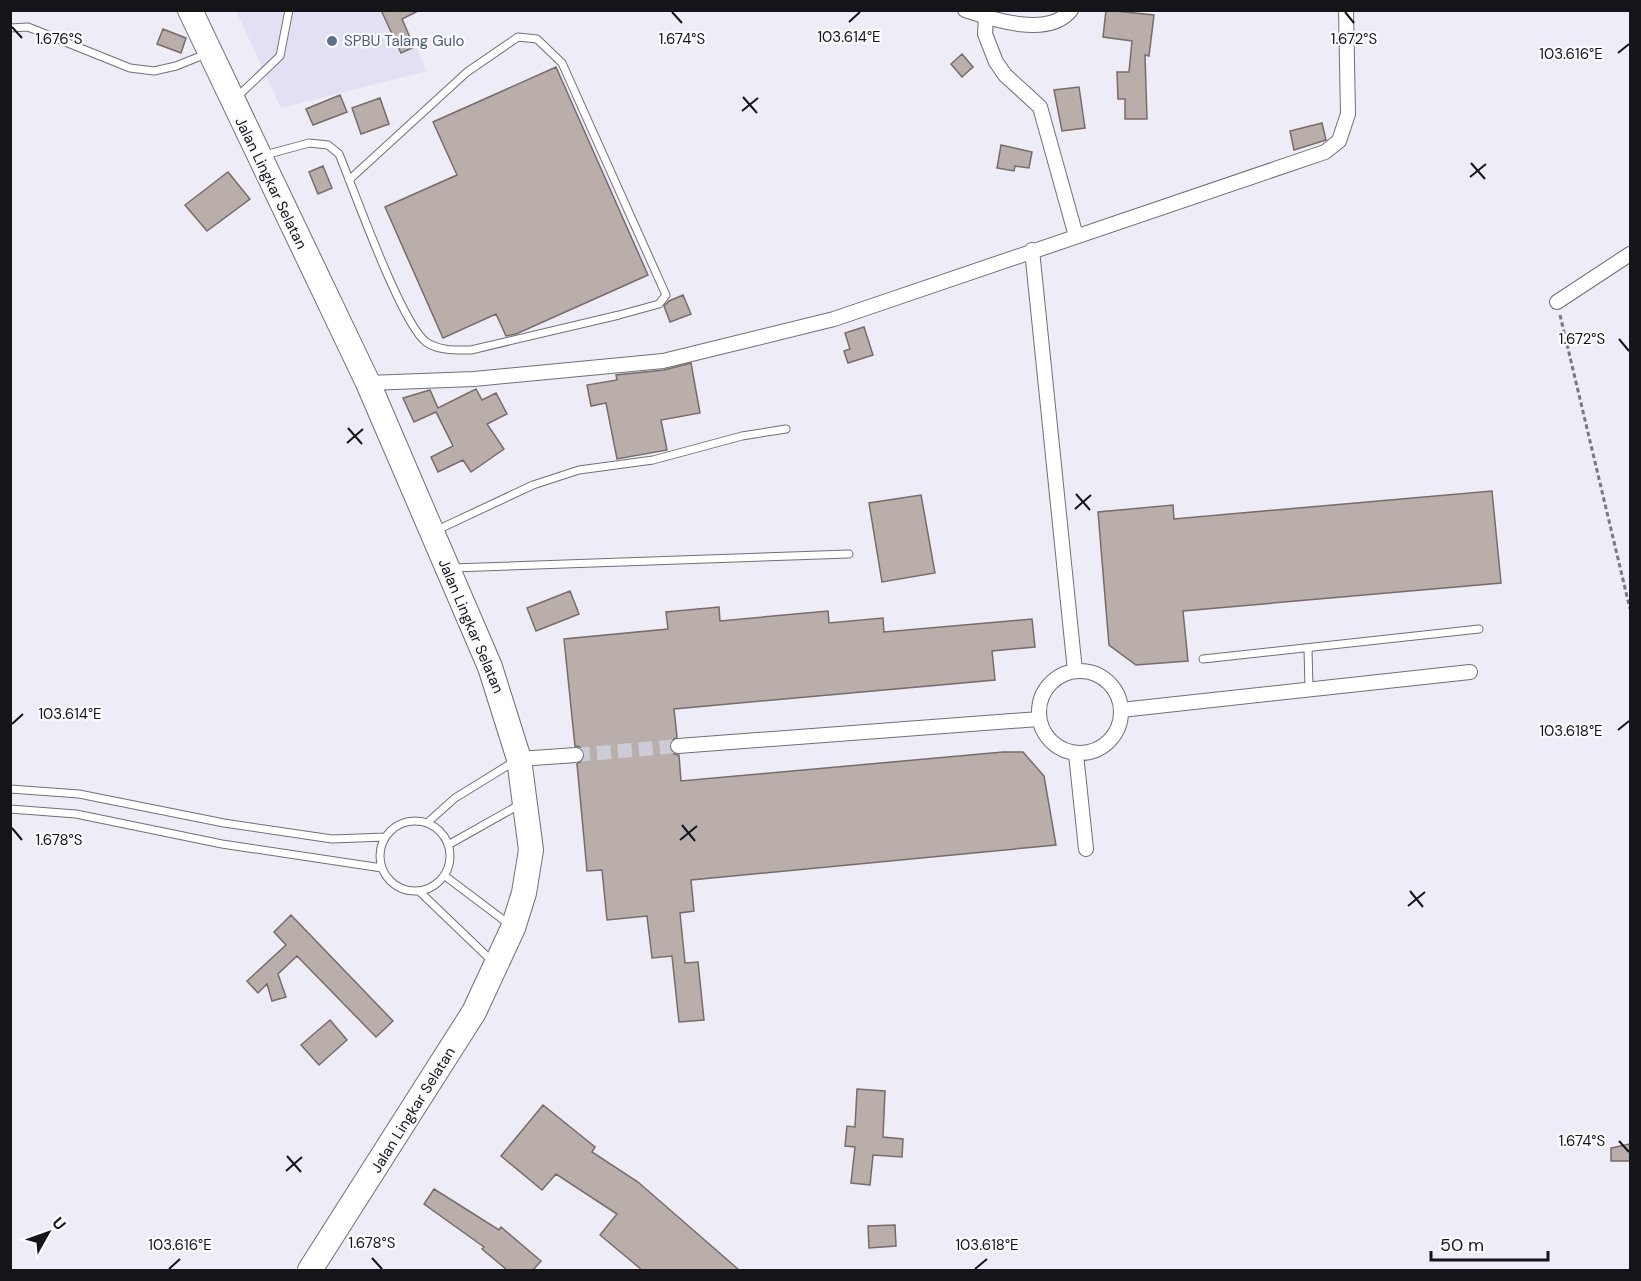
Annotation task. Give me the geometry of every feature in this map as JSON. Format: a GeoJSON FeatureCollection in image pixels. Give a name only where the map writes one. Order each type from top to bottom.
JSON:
{"type":"FeatureCollection","features":[{"type":"Feature","properties":{"kind":"highway","name":"Jalan Lingkar Selatan"},"geometry":{"type":"LineString","coordinates":[[190,10],[208,53],[368,383],[490,667],[519,759],[531,850],[524,892],[513,928],[474,1012],[310,1270]]}},
{"type":"Feature","properties":{"kind":"street"},"geometry":{"type":"LineString","coordinates":[[965,10],[986,17],[1043,27],[1057,22],[1071,10]]}},
{"type":"Feature","properties":{"kind":"street"},"geometry":{"type":"LineString","coordinates":[[368,383],[474,379],[663,361],[834,319],[1325,152],[1339,141],[1348,114],[1346,10]]}},
{"type":"Feature","properties":{"kind":"street"},"geometry":{"type":"LineString","coordinates":[[986,17],[985,34],[996,62],[1005,75],[1040,107],[1076,236]]}},
{"type":"Feature","properties":{"kind":"street"},"geometry":{"type":"LineString","coordinates":[[1032,250],[1076,671]]}},
{"type":"Feature","properties":{"kind":"street"},"geometry":{"type":"LineString","coordinates":[[1557,302],[1630,254]]}},
{"type":"Feature","properties":{"kind":"street"},"geometry":{"type":"LineString","coordinates":[[1076,671],[1089,672],[1103,678],[1116,692],[1121,710],[1119,726],[1112,738],[1096,750],[1076,754],[1059,748],[1046,736],[1039,719],[1042,697],[1049,684],[1061,676],[1076,671]]}},
{"type":"Feature","properties":{"kind":"street"},"geometry":{"type":"LineString","coordinates":[[1121,710],[1470,672]]}},
{"type":"Feature","properties":{"kind":"street"},"geometry":{"type":"LineString","coordinates":[[678,746],[1039,719]]}},
{"type":"Feature","properties":{"kind":"street"},"geometry":{"type":"LineString","coordinates":[[1076,754],[1086,849]]}},
{"type":"Feature","properties":{"kind":"street"},"geometry":{"type":"LineString","coordinates":[[519,759],[576,755]]}},
{"type":"Feature","properties":{"kind":"lane"},"geometry":{"type":"LineString","coordinates":[[232,102],[280,56],[289,10]]}},
{"type":"Feature","properties":{"kind":"lane"},"geometry":{"type":"LineString","coordinates":[[10,28],[28,27],[45,32],[130,68],[154,70],[176,66],[208,53]]}},
{"type":"Feature","properties":{"kind":"lane"},"geometry":{"type":"LineString","coordinates":[[259,157],[309,143],[328,144],[339,154],[350,180],[414,329],[427,342],[446,350],[471,351],[619,315],[659,304],[666,295],[562,63],[537,39],[518,37],[467,72],[350,180]]}},
{"type":"Feature","properties":{"kind":"lane"},"geometry":{"type":"LineString","coordinates":[[432,532],[533,485],[579,470],[653,460],[742,436],[786,429]]}},
{"type":"Feature","properties":{"kind":"lane"},"geometry":{"type":"LineString","coordinates":[[446,568],[849,554]]}},
{"type":"Feature","properties":{"kind":"lane"},"geometry":{"type":"LineString","coordinates":[[1203,659],[1479,629]]}},
{"type":"Feature","properties":{"kind":"lane"},"geometry":{"type":"LineString","coordinates":[[1308,648],[1309,689]]}},
{"type":"Feature","properties":{"kind":"lane"},"geometry":{"type":"LineString","coordinates":[[427,823],[455,798],[519,759]]}},
{"type":"Feature","properties":{"kind":"lane"},"geometry":{"type":"LineString","coordinates":[[10,789],[79,794],[224,824],[332,839],[385,837]]}},
{"type":"Feature","properties":{"kind":"lane"},"geometry":{"type":"LineString","coordinates":[[448,845],[526,801]]}},
{"type":"Feature","properties":{"kind":"lane"},"geometry":{"type":"LineString","coordinates":[[10,808],[76,814],[222,844],[381,867]]}},
{"type":"Feature","properties":{"kind":"lane"},"geometry":{"type":"LineString","coordinates":[[411,821],[427,823],[440,832],[448,845],[450,861],[445,876],[434,886],[419,891],[403,890],[390,881],[381,867],[380,852],[385,837],[396,826],[411,821]]}},
{"type":"Feature","properties":{"kind":"lane"},"geometry":{"type":"LineString","coordinates":[[445,876],[513,928]]}},
{"type":"Feature","properties":{"kind":"lane"},"geometry":{"type":"LineString","coordinates":[[419,891],[497,966]]}},
{"type":"Feature","properties":{"kind":"path"},"geometry":{"type":"LineString","coordinates":[[1557,302],[1630,609]]}},
{"type":"Feature","properties":{"kind":"shaded area","name":"SPBU Talang Gulo"},"geometry":{"type":"Polygon","coordinates":[[[236,11],[400,11],[427,71],[281,108],[236,11]]]}},
{"type":"Feature","properties":{"kind":"building"},"geometry":{"type":"Polygon","coordinates":[[[381,10],[420,10],[402,19],[414,47],[401,53],[381,10]]]}},
{"type":"Feature","properties":{"kind":"building"},"geometry":{"type":"Polygon","coordinates":[[[1106,10],[1154,15],[1149,56],[1145,55],[1147,119],[1125,119],[1125,99],[1118,99],[1117,72],[1129,72],[1132,41],[1103,37],[1106,10]]]}},
{"type":"Feature","properties":{"kind":"building"},"geometry":{"type":"Polygon","coordinates":[[[163,29],[186,38],[181,53],[157,44],[163,29]]]}},
{"type":"Feature","properties":{"kind":"building"},"geometry":{"type":"Polygon","coordinates":[[[962,54],[973,67],[962,77],[951,64],[962,54]]]}},
{"type":"Feature","properties":{"kind":"building"},"geometry":{"type":"Polygon","coordinates":[[[556,67],[648,275],[516,334],[506,336],[496,314],[443,338],[385,207],[457,175],[433,122],[556,67]]]}},
{"type":"Feature","properties":{"kind":"building"},"geometry":{"type":"Polygon","coordinates":[[[1079,87],[1085,128],[1062,131],[1054,90],[1079,87]]]}},
{"type":"Feature","properties":{"kind":"building"},"geometry":{"type":"Polygon","coordinates":[[[340,95],[347,112],[313,125],[306,109],[340,95]]]}},
{"type":"Feature","properties":{"kind":"building"},"geometry":{"type":"Polygon","coordinates":[[[380,98],[389,124],[361,134],[352,108],[380,98]]]}},
{"type":"Feature","properties":{"kind":"building"},"geometry":{"type":"Polygon","coordinates":[[[1322,123],[1326,140],[1294,150],[1290,131],[1322,123]]]}},
{"type":"Feature","properties":{"kind":"building"},"geometry":{"type":"Polygon","coordinates":[[[1001,145],[1032,152],[1029,168],[1015,166],[1014,171],[997,168],[1001,145]]]}},
{"type":"Feature","properties":{"kind":"building"},"geometry":{"type":"Polygon","coordinates":[[[323,166],[332,188],[318,194],[309,172],[323,166]]]}},
{"type":"Feature","properties":{"kind":"building"},"geometry":{"type":"Polygon","coordinates":[[[228,172],[250,199],[207,231],[185,205],[228,172]]]}},
{"type":"Feature","properties":{"kind":"building"},"geometry":{"type":"Polygon","coordinates":[[[683,295],[691,314],[670,322],[664,306],[669,301],[683,295]]]}},
{"type":"Feature","properties":{"kind":"building"},"geometry":{"type":"Polygon","coordinates":[[[864,327],[873,355],[848,363],[844,351],[850,349],[845,333],[864,327]]]}},
{"type":"Feature","properties":{"kind":"building"},"geometry":{"type":"Polygon","coordinates":[[[691,363],[700,413],[661,420],[667,450],[617,459],[606,403],[591,406],[587,385],[617,380],[616,375],[664,370],[691,363]]]}},
{"type":"Feature","properties":{"kind":"building"},"geometry":{"type":"Polygon","coordinates":[[[476,389],[482,400],[496,393],[507,414],[487,424],[504,449],[471,472],[463,460],[438,472],[431,457],[453,446],[436,412],[414,422],[403,398],[430,390],[438,408],[476,389]]]}},
{"type":"Feature","properties":{"kind":"building"},"geometry":{"type":"Polygon","coordinates":[[[1492,491],[1501,583],[1183,611],[1188,661],[1136,665],[1109,645],[1098,512],[1173,505],[1174,519],[1492,491]]]}},
{"type":"Feature","properties":{"kind":"building"},"geometry":{"type":"Polygon","coordinates":[[[921,495],[935,573],[882,582],[869,503],[921,495]]]}},
{"type":"Feature","properties":{"kind":"building"},"geometry":{"type":"Polygon","coordinates":[[[570,591],[579,614],[536,631],[527,608],[570,591]]]}},
{"type":"Feature","properties":{"kind":"building"},"geometry":{"type":"Polygon","coordinates":[[[719,607],[720,621],[828,611],[829,623],[883,618],[884,632],[1032,619],[1035,647],[992,651],[995,680],[674,709],[677,737],[670,742],[669,747],[674,754],[679,755],[681,781],[1023,752],[1044,776],[1056,845],[691,880],[694,911],[680,913],[685,963],[698,962],[704,1020],[679,1022],[672,956],[652,958],[647,916],[607,920],[602,870],[587,871],[577,764],[584,759],[585,754],[580,747],[575,746],[564,639],[668,629],[666,612],[719,607]]]}},
{"type":"Feature","properties":{"kind":"building"},"geometry":{"type":"Polygon","coordinates":[[[291,915],[393,1021],[376,1037],[297,956],[278,974],[286,997],[272,1001],[267,984],[258,993],[247,981],[286,945],[274,932],[291,915]]]}},
{"type":"Feature","properties":{"kind":"building"},"geometry":{"type":"Polygon","coordinates":[[[330,1020],[347,1040],[319,1065],[301,1045],[330,1020]]]}},
{"type":"Feature","properties":{"kind":"building"},"geometry":{"type":"Polygon","coordinates":[[[857,1089],[885,1091],[883,1137],[903,1139],[902,1157],[873,1155],[870,1185],[851,1183],[855,1147],[845,1146],[847,1126],[855,1127],[857,1089]]]}},
{"type":"Feature","properties":{"kind":"building"},"geometry":{"type":"Polygon","coordinates":[[[543,1105],[595,1147],[592,1152],[638,1182],[739,1270],[642,1270],[600,1235],[617,1214],[556,1174],[542,1190],[501,1156],[543,1105]]]}},
{"type":"Feature","properties":{"kind":"building"},"geometry":{"type":"Polygon","coordinates":[[[1630,1144],[1630,1161],[1611,1161],[1611,1148],[1630,1144]]]}},
{"type":"Feature","properties":{"kind":"building"},"geometry":{"type":"Polygon","coordinates":[[[434,1189],[499,1230],[501,1227],[541,1261],[533,1270],[507,1270],[482,1249],[484,1247],[424,1204],[434,1189]]]}},
{"type":"Feature","properties":{"kind":"building"},"geometry":{"type":"Polygon","coordinates":[[[895,1225],[896,1246],[869,1248],[868,1226],[895,1225]]]}},
{"type":"Feature","properties":{"kind":"tunnel"},"geometry":{"type":"LineString","coordinates":[[576,755],[678,746]]}},
{"type":"Feature","properties":{"kind":"place","name":"SPBU Talang Gulo"},"geometry":{"type":"Point","coordinates":[332,41]}}]}
